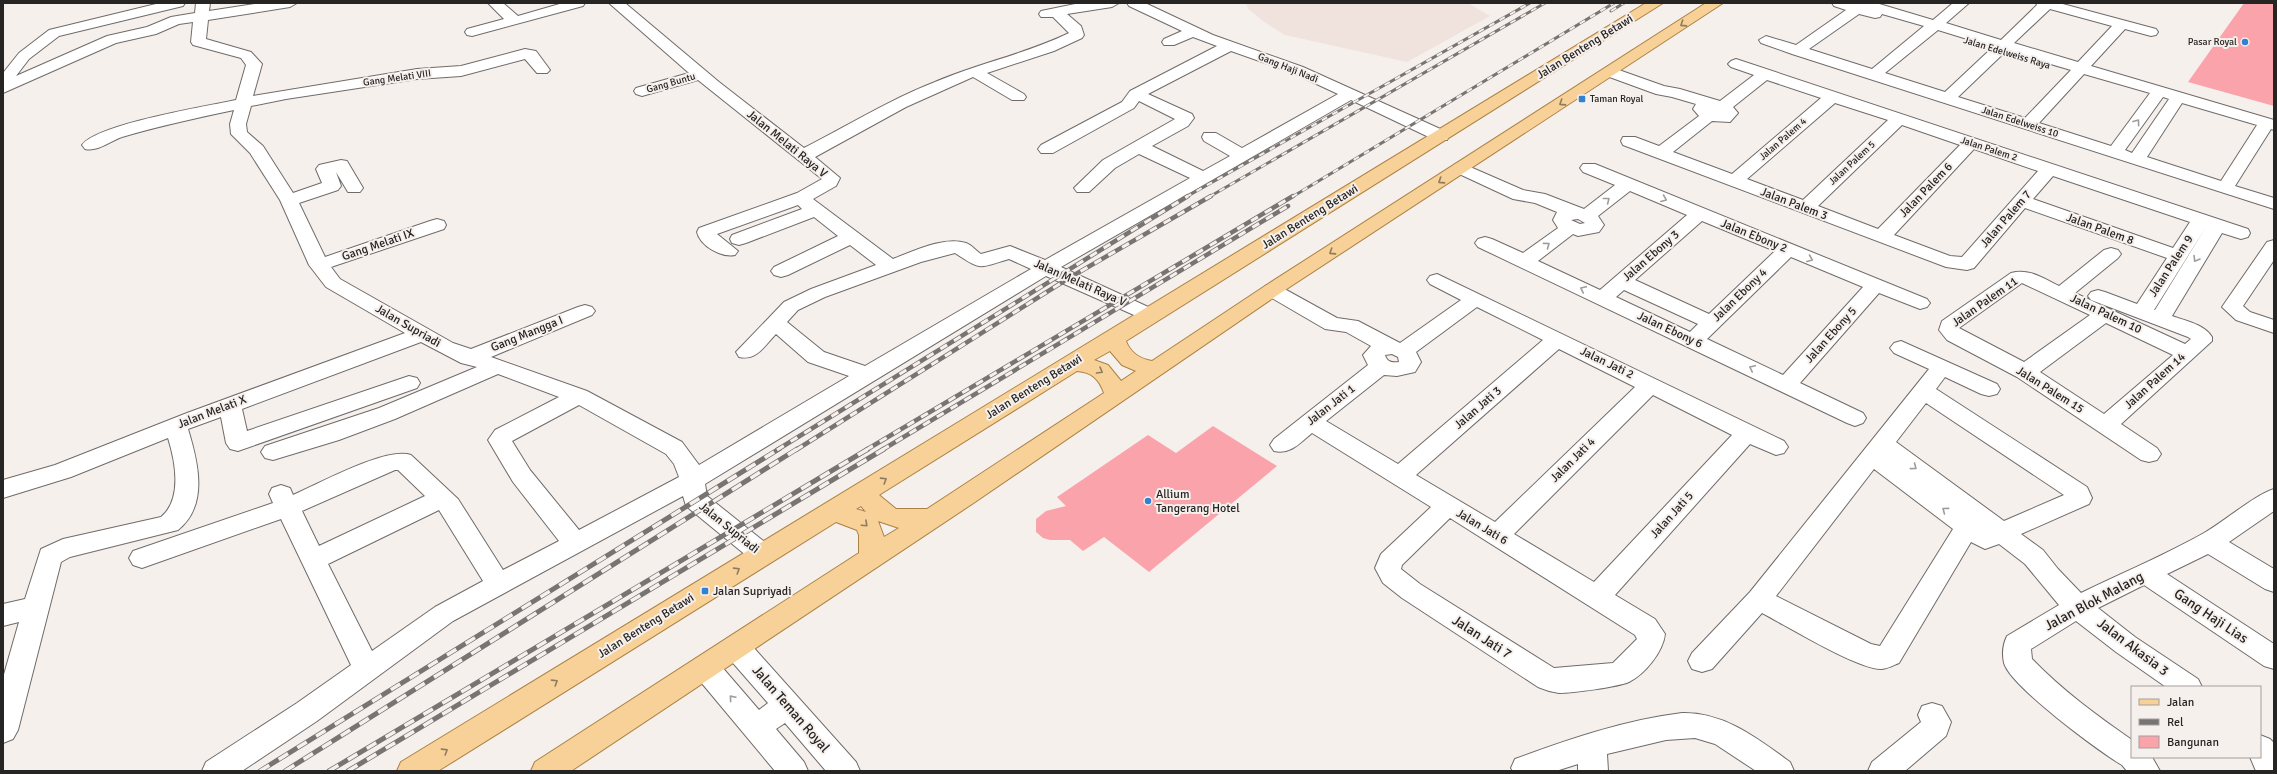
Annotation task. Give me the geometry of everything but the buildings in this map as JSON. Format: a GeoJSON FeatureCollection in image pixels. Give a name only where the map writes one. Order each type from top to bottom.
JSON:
{"type":"FeatureCollection","features":[{"type":"Feature","properties":{"kind":"main road","name":"Jalan Benteng Betawi"},"geometry":{"type":"LineString","coordinates":[[412,771],[1656,3]]}},
{"type":"Feature","properties":{"kind":"main road"},"geometry":{"type":"LineString","coordinates":[[546,771],[932,518],[1272,290],[1716,3]]}},
{"type":"Feature","properties":{"kind":"main road"},"geometry":{"type":"LineString","coordinates":[[1114,337],[1122,355],[1131,363],[1156,368]]}},
{"type":"Feature","properties":{"kind":"main road"},"geometry":{"type":"LineString","coordinates":[[1071,364],[1087,365],[1100,370],[1113,383],[1116,395]]}},
{"type":"Feature","properties":{"kind":"main road"},"geometry":{"type":"LineString","coordinates":[[863,492],[878,512],[888,517],[905,519],[932,518]]}},
{"type":"Feature","properties":{"kind":"main road"},"geometry":{"type":"LineString","coordinates":[[831,512],[853,517],[868,526],[872,533],[874,542],[871,558]]}},
{"type":"Feature","properties":{"kind":"street"},"geometry":{"type":"LineString","coordinates":[[3,83],[24,56],[54,33],[178,3]]}},
{"type":"Feature","properties":{"kind":"street"},"geometry":{"type":"LineString","coordinates":[[3,88],[112,39],[151,31],[203,9],[290,3]]}},
{"type":"Feature","properties":{"kind":"street"},"geometry":{"type":"LineString","coordinates":[[523,19],[578,3]]}},
{"type":"Feature","properties":{"kind":"street","name":"Jalan Melati Raya V"},"geometry":{"type":"LineString","coordinates":[[616,3],[701,74],[828,175],[831,180],[809,203]]}},
{"type":"Feature","properties":{"kind":"street"},"geometry":{"type":"LineString","coordinates":[[1042,16],[1091,4],[1112,3]]}},
{"type":"Feature","properties":{"kind":"street","name":"Gang Haji Nadi"},"geometry":{"type":"LineString","coordinates":[[1134,3],[1228,46],[1270,58],[1441,136]]}},
{"type":"Feature","properties":{"kind":"street","name":"Jalan Edelweiss Raya"},"geometry":{"type":"LineString","coordinates":[[1839,3],[1861,4],[2078,71],[2177,100],[2270,124]]}},
{"type":"Feature","properties":{"kind":"street"},"geometry":{"type":"LineString","coordinates":[[1874,75],[1962,3]]}},
{"type":"Feature","properties":{"kind":"street"},"geometry":{"type":"LineString","coordinates":[[472,32],[514,21],[500,4]]}},
{"type":"Feature","properties":{"kind":"street"},"geometry":{"type":"LineString","coordinates":[[1797,50],[1861,4]]}},
{"type":"Feature","properties":{"kind":"street"},"geometry":{"type":"LineString","coordinates":[[1947,99],[2045,4],[2150,32]]}},
{"type":"Feature","properties":{"kind":"street","name":"Jalan Supriadi"},"geometry":{"type":"LineString","coordinates":[[203,9],[198,42],[246,55],[254,64],[238,124],[239,134],[257,150],[289,200],[319,265],[332,283],[421,335],[469,358],[498,366],[579,396],[674,448],[682,455],[694,480],[695,500],[762,554]]}},
{"type":"Feature","properties":{"kind":"street"},"geometry":{"type":"LineString","coordinates":[[803,156],[922,93],[975,72],[1033,53],[1077,35],[1076,29],[1056,12]]}},
{"type":"Feature","properties":{"kind":"street"},"geometry":{"type":"LineString","coordinates":[[2028,125],[2122,24]]}},
{"type":"Feature","properties":{"kind":"street"},"geometry":{"type":"LineString","coordinates":[[1169,42],[1194,31]]}},
{"type":"Feature","properties":{"kind":"street","name":"Jalan Edelweiss 10"},"geometry":{"type":"LineString","coordinates":[[1766,40],[2274,204]]}},
{"type":"Feature","properties":{"kind":"street"},"geometry":{"type":"LineString","coordinates":[[1047,149],[1086,126],[1128,105],[1136,94],[1228,46]]}},
{"type":"Feature","properties":{"kind":"street","name":"Gang Melati VIII"},"geometry":{"type":"LineString","coordinates":[[245,98],[417,74],[461,71],[525,54],[531,54],[542,70]]}},
{"type":"Feature","properties":{"kind":"street","name":"Jalan Palem 2"},"geometry":{"type":"LineString","coordinates":[[1736,64],[2241,233]]}},
{"type":"Feature","properties":{"kind":"street"},"geometry":{"type":"LineString","coordinates":[[975,72],[1018,97]]}},
{"type":"Feature","properties":{"kind":"street"},"geometry":{"type":"LineString","coordinates":[[1610,72],[1662,91],[1668,98],[1711,109]]}},
{"type":"Feature","properties":{"kind":"street","name":"Gang Buntu"},"geometry":{"type":"LineString","coordinates":[[642,91],[701,74]]}},
{"type":"Feature","properties":{"kind":"street"},"geometry":{"type":"LineString","coordinates":[[1661,153],[1711,109],[1764,74]]}},
{"type":"Feature","properties":{"kind":"street"},"geometry":{"type":"LineString","coordinates":[[1083,188],[1103,168],[1182,122],[1186,118],[1136,94]]}},
{"type":"Feature","properties":{"kind":"street"},"geometry":{"type":"LineString","coordinates":[[217,771],[274,735],[444,614],[498,583],[694,480],[1002,293],[1350,94]]}},
{"type":"Feature","properties":{"kind":"street"},"geometry":{"type":"LineString","coordinates":[[2114,153],[2158,94]]}},
{"type":"Feature","properties":{"kind":"street","name":"Jalan Palem 4"},"geometry":{"type":"LineString","coordinates":[[1734,181],[1832,96]]}},
{"type":"Feature","properties":{"kind":"street"},"geometry":{"type":"LineString","coordinates":[[197,104],[245,98]]}},
{"type":"Feature","properties":{"kind":"street"},"geometry":{"type":"LineString","coordinates":[[91,145],[109,136],[245,98]]}},
{"type":"Feature","properties":{"kind":"street"},"geometry":{"type":"LineString","coordinates":[[2136,160],[2177,100]]}},
{"type":"Feature","properties":{"kind":"street","name":"Jalan Palem 5"},"geometry":{"type":"LineString","coordinates":[[1805,208],[1899,119]]}},
{"type":"Feature","properties":{"kind":"street"},"geometry":{"type":"LineString","coordinates":[[2225,188],[2270,124]]}},
{"type":"Feature","properties":{"kind":"street"},"geometry":{"type":"LineString","coordinates":[[1210,137],[1243,156]]}},
{"type":"Feature","properties":{"kind":"street","name":"Jalan Palem 3"},"geometry":{"type":"LineString","coordinates":[[1629,141],[1881,237],[1960,265]]}},
{"type":"Feature","properties":{"kind":"street","name":"Jalan Palem 6"},"geometry":{"type":"LineString","coordinates":[[1881,237],[1971,143]]}},
{"type":"Feature","properties":{"kind":"street"},"geometry":{"type":"LineString","coordinates":[[1139,147],[1205,178]]}},
{"type":"Feature","properties":{"kind":"street"},"geometry":{"type":"LineString","coordinates":[[289,200],[332,186],[325,169],[341,165],[354,188]]}},
{"type":"Feature","properties":{"kind":"street"},"geometry":{"type":"LineString","coordinates":[[1461,168],[1519,195],[1528,204],[1573,219]]}},
{"type":"Feature","properties":{"kind":"street","name":"Jalan Ebony 2"},"geometry":{"type":"LineString","coordinates":[[1589,168],[1920,303]]}},
{"type":"Feature","properties":{"kind":"street","name":"Jalan Palem 7"},"geometry":{"type":"LineString","coordinates":[[1960,265],[1967,264],[2049,169]]}},
{"type":"Feature","properties":{"kind":"street"},"geometry":{"type":"LineString","coordinates":[[1525,261],[1573,219],[1628,184]]}},
{"type":"Feature","properties":{"kind":"street","name":"Jalan Palem 8"},"geometry":{"type":"LineString","coordinates":[[2024,198],[2180,253]]}},
{"type":"Feature","properties":{"kind":"street"},"geometry":{"type":"LineString","coordinates":[[809,203],[890,266]]}},
{"type":"Feature","properties":{"kind":"street"},"geometry":{"type":"LineString","coordinates":[[809,203],[734,245],[707,236],[706,232],[809,203]]}},
{"type":"Feature","properties":{"kind":"street","name":"Jalan Ebony 3"},"geometry":{"type":"LineString","coordinates":[[1603,298],[1699,214]]}},
{"type":"Feature","properties":{"kind":"street","name":"Jalan Palem 9"},"geometry":{"type":"LineString","coordinates":[[2151,316],[2180,253],[2209,223]]}},
{"type":"Feature","properties":{"kind":"street","name":"Jalan Palem 9"},"geometry":{"type":"LineString","coordinates":[[2151,316],[2209,223]]}},
{"type":"Feature","properties":{"kind":"street","name":"Gang Melati IX"},"geometry":{"type":"LineString","coordinates":[[319,265],[437,225]]}},
{"type":"Feature","properties":{"kind":"street"},"geometry":{"type":"LineString","coordinates":[[781,271],[852,237]]}},
{"type":"Feature","properties":{"kind":"street","name":"Jalan Ebony 6"},"geometry":{"type":"LineString","coordinates":[[1485,243],[1694,340],[1855,418]]}},
{"type":"Feature","properties":{"kind":"street","name":"Jalan Melati Raya V"},"geometry":{"type":"LineString","coordinates":[[890,266],[948,248],[957,247],[963,249],[976,260],[985,260],[1010,252],[1150,315]]}},
{"type":"Feature","properties":{"kind":"street","name":"Jalan Ebony 4"},"geometry":{"type":"LineString","coordinates":[[1694,340],[1787,250]]}},
{"type":"Feature","properties":{"kind":"street"},"geometry":{"type":"LineString","coordinates":[[2272,252],[2232,307],[2243,316],[2274,327]]}},
{"type":"Feature","properties":{"kind":"street"},"geometry":{"type":"LineString","coordinates":[[2066,289],[2111,254]]}},
{"type":"Feature","properties":{"kind":"street"},"geometry":{"type":"LineString","coordinates":[[747,352],[782,313],[802,300],[890,266]]}},
{"type":"Feature","properties":{"kind":"street","name":"Jalan Palem 11"},"geometry":{"type":"LineString","coordinates":[[1949,330],[1949,326],[2018,277],[2024,277]]}},
{"type":"Feature","properties":{"kind":"street","name":"Jalan Palem 10"},"geometry":{"type":"LineString","coordinates":[[2024,277],[2151,316],[2195,332],[2202,337]]}},
{"type":"Feature","properties":{"kind":"street","name":"Jalan Jati 2"},"geometry":{"type":"LineString","coordinates":[[1437,280],[1776,447]]}},
{"type":"Feature","properties":{"kind":"street"},"geometry":{"type":"LineString","coordinates":[[1622,282],[1712,323]]}},
{"type":"Feature","properties":{"kind":"street","name":"Jalan Ebony 5"},"geometry":{"type":"LineString","coordinates":[[1787,384],[1875,285]]}},
{"type":"Feature","properties":{"kind":"street","name":"Jalan Palem 10"},"geometry":{"type":"LineString","coordinates":[[2066,289],[2105,314],[2187,352]]}},
{"type":"Feature","properties":{"kind":"street"},"geometry":{"type":"LineString","coordinates":[[1272,290],[1332,324],[1339,335],[1387,355]]}},
{"type":"Feature","properties":{"kind":"street","name":"Jalan Jati 1"},"geometry":{"type":"LineString","coordinates":[[1282,445],[1387,355],[1475,299]]}},
{"type":"Feature","properties":{"kind":"street","name":"Gang Mangga I"},"geometry":{"type":"LineString","coordinates":[[469,358],[585,311]]}},
{"type":"Feature","properties":{"kind":"street"},"geometry":{"type":"LineString","coordinates":[[2025,372],[2105,314]]}},
{"type":"Feature","properties":{"kind":"street"},"geometry":{"type":"LineString","coordinates":[[775,322],[816,358],[843,365],[865,375]]}},
{"type":"Feature","properties":{"kind":"street","name":"Jalan Palem 15"},"geometry":{"type":"LineString","coordinates":[[1949,330],[1954,335],[2025,372],[2149,454]]}},
{"type":"Feature","properties":{"kind":"street","name":"Jalan Melati X"},"geometry":{"type":"LineString","coordinates":[[3,489],[63,471],[230,405],[421,335]]}},
{"type":"Feature","properties":{"kind":"street","name":"Jalan Palem 14"},"geometry":{"type":"LineString","coordinates":[[2106,425],[2201,341],[2202,337]]}},
{"type":"Feature","properties":{"kind":"street","name":"Jalan Jati 3"},"geometry":{"type":"LineString","coordinates":[[1399,476],[1558,339]]}},
{"type":"Feature","properties":{"kind":"street"},"geometry":{"type":"LineString","coordinates":[[1901,348],[1989,389]]}},
{"type":"Feature","properties":{"kind":"street"},"geometry":{"type":"LineString","coordinates":[[273,452],[321,438],[386,414],[444,391],[498,366]]}},
{"type":"Feature","properties":{"kind":"street"},"geometry":{"type":"LineString","coordinates":[[1702,661],[1759,599],[1942,367]]}},
{"type":"Feature","properties":{"kind":"street"},"geometry":{"type":"LineString","coordinates":[[230,405],[238,443],[409,383]]}},
{"type":"Feature","properties":{"kind":"street","name":"Jalan Jati 4"},"geometry":{"type":"LineString","coordinates":[[1496,536],[1650,385]]}},
{"type":"Feature","properties":{"kind":"street"},"geometry":{"type":"LineString","coordinates":[[1759,599],[1865,654],[1882,658],[1889,655],[1984,530],[2078,500],[2079,496],[1924,391]]}},
{"type":"Feature","properties":{"kind":"street"},"geometry":{"type":"LineString","coordinates":[[575,542],[564,532],[511,461],[500,440],[503,436],[579,396]]}},
{"type":"Feature","properties":{"kind":"street","name":"Jalan Jati 6"},"geometry":{"type":"LineString","coordinates":[[1310,422],[1597,597],[1651,634]]}},
{"type":"Feature","properties":{"kind":"street"},"geometry":{"type":"LineString","coordinates":[[3,730],[53,553],[63,549],[169,524],[174,520],[184,500],[187,468],[176,426]]}},
{"type":"Feature","properties":{"kind":"street","name":"Jalan Jati 5"},"geometry":{"type":"LineString","coordinates":[[1597,597],[1747,433]]}},
{"type":"Feature","properties":{"kind":"street","name":"Jalan Akasia 3"},"geometry":{"type":"LineString","coordinates":[[1878,450],[1984,530],[2020,565],[2047,577],[2123,643],[2187,686]]}},
{"type":"Feature","properties":{"kind":"street"},"geometry":{"type":"LineString","coordinates":[[142,558],[283,501],[399,460],[403,461],[443,498],[498,583]]}},
{"type":"Feature","properties":{"kind":"street"},"geometry":{"type":"LineString","coordinates":[[312,560],[443,498]]}},
{"type":"Feature","properties":{"kind":"street","name":"Jalan Blok Malang"},"geometry":{"type":"LineString","coordinates":[[2131,756],[2083,722],[2039,685],[2018,663],[2017,644],[2079,606],[2147,574],[2209,542],[2233,528],[2274,498]]}},
{"type":"Feature","properties":{"kind":"street"},"geometry":{"type":"LineString","coordinates":[[283,501],[367,669]]}},
{"type":"Feature","properties":{"kind":"street","name":"Jalan Jati 7"},"geometry":{"type":"LineString","coordinates":[[1447,506],[1390,561],[1388,568],[1392,576],[1411,592],[1548,679],[1560,681],[1618,674],[1628,669],[1650,643],[1651,634]]}},
{"type":"Feature","properties":{"kind":"street"},"geometry":{"type":"LineString","coordinates":[[2209,542],[2274,582]]}},
{"type":"Feature","properties":{"kind":"street","name":"Gang Haji Lias"},"geometry":{"type":"LineString","coordinates":[[2147,574],[2274,658]]}},
{"type":"Feature","properties":{"kind":"street"},"geometry":{"type":"LineString","coordinates":[[3,615],[37,607]]}},
{"type":"Feature","properties":{"kind":"street","name":"Jalan Teman Royal"},"geometry":{"type":"LineString","coordinates":[[736,647],[845,771]]}},
{"type":"Feature","properties":{"kind":"street"},"geometry":{"type":"LineString","coordinates":[[705,668],[793,771]]}},
{"type":"Feature","properties":{"kind":"street"},"geometry":{"type":"LineString","coordinates":[[756,727],[788,705]]}},
{"type":"Feature","properties":{"kind":"street"},"geometry":{"type":"LineString","coordinates":[[1883,771],[1936,727],[1937,722],[1932,715]]}},
{"type":"Feature","properties":{"kind":"street"},"geometry":{"type":"LineString","coordinates":[[1526,768],[1592,758],[1689,724],[1706,727],[1725,735],[1779,771]]}},
{"type":"Feature","properties":{"kind":"street","name":"Jalan Blok Malang"},"geometry":{"type":"LineString","coordinates":[[2133,758],[2145,771]]}},
{"type":"Feature","properties":{"kind":"shaded area"},"geometry":{"type":"Polygon","coordinates":[[[1246,3],[1468,3],[1490,16],[1407,62],[1285,35],[1267,24],[1248,9],[1246,3]]]}},
{"type":"Feature","properties":{"kind":"railway"},"geometry":{"type":"LineString","coordinates":[[1186,197],[1530,3]]}},
{"type":"Feature","properties":{"kind":"railway"},"geometry":{"type":"LineString","coordinates":[[1209,197],[1545,3]]}},
{"type":"Feature","properties":{"kind":"railway"},"geometry":{"type":"LineString","coordinates":[[1292,197],[1614,3]]}},
{"type":"Feature","properties":{"kind":"railway"},"geometry":{"type":"LineString","coordinates":[[1611,11],[1624,3]]}},
{"type":"Feature","properties":{"kind":"railway"},"geometry":{"type":"LineString","coordinates":[[777,450],[1188,196]]}},
{"type":"Feature","properties":{"kind":"railway"},"geometry":{"type":"LineString","coordinates":[[796,450],[1069,278],[1211,196]]}},
{"type":"Feature","properties":{"kind":"railway"},"geometry":{"type":"LineString","coordinates":[[866,450],[1293,196]]}},
{"type":"Feature","properties":{"kind":"railway"},"geometry":{"type":"LineString","coordinates":[[882,450],[1288,206]]}},
{"type":"Feature","properties":{"kind":"railway"},"geometry":{"type":"LineString","coordinates":[[260,771],[779,449]]}},
{"type":"Feature","properties":{"kind":"railway"},"geometry":{"type":"LineString","coordinates":[[285,771],[797,449]]}},
{"type":"Feature","properties":{"kind":"railway"},"geometry":{"type":"LineString","coordinates":[[329,771],[868,449]]}},
{"type":"Feature","properties":{"kind":"railway"},"geometry":{"type":"LineString","coordinates":[[348,771],[884,449]]}},
{"type":"Feature","properties":{"kind":"place","name":"Pasar Royal"},"geometry":{"type":"Point","coordinates":[2245,42]}},
{"type":"Feature","properties":{"kind":"place","name":"Taman Royal"},"geometry":{"type":"Point","coordinates":[1582,99]}},
{"type":"Feature","properties":{"kind":"place","name":"Allium Tangerang Hotel"},"geometry":{"type":"Point","coordinates":[1148,501]}},
{"type":"Feature","properties":{"kind":"place","name":"Jalan Supriyadi"},"geometry":{"type":"Point","coordinates":[705,591]}}]}
